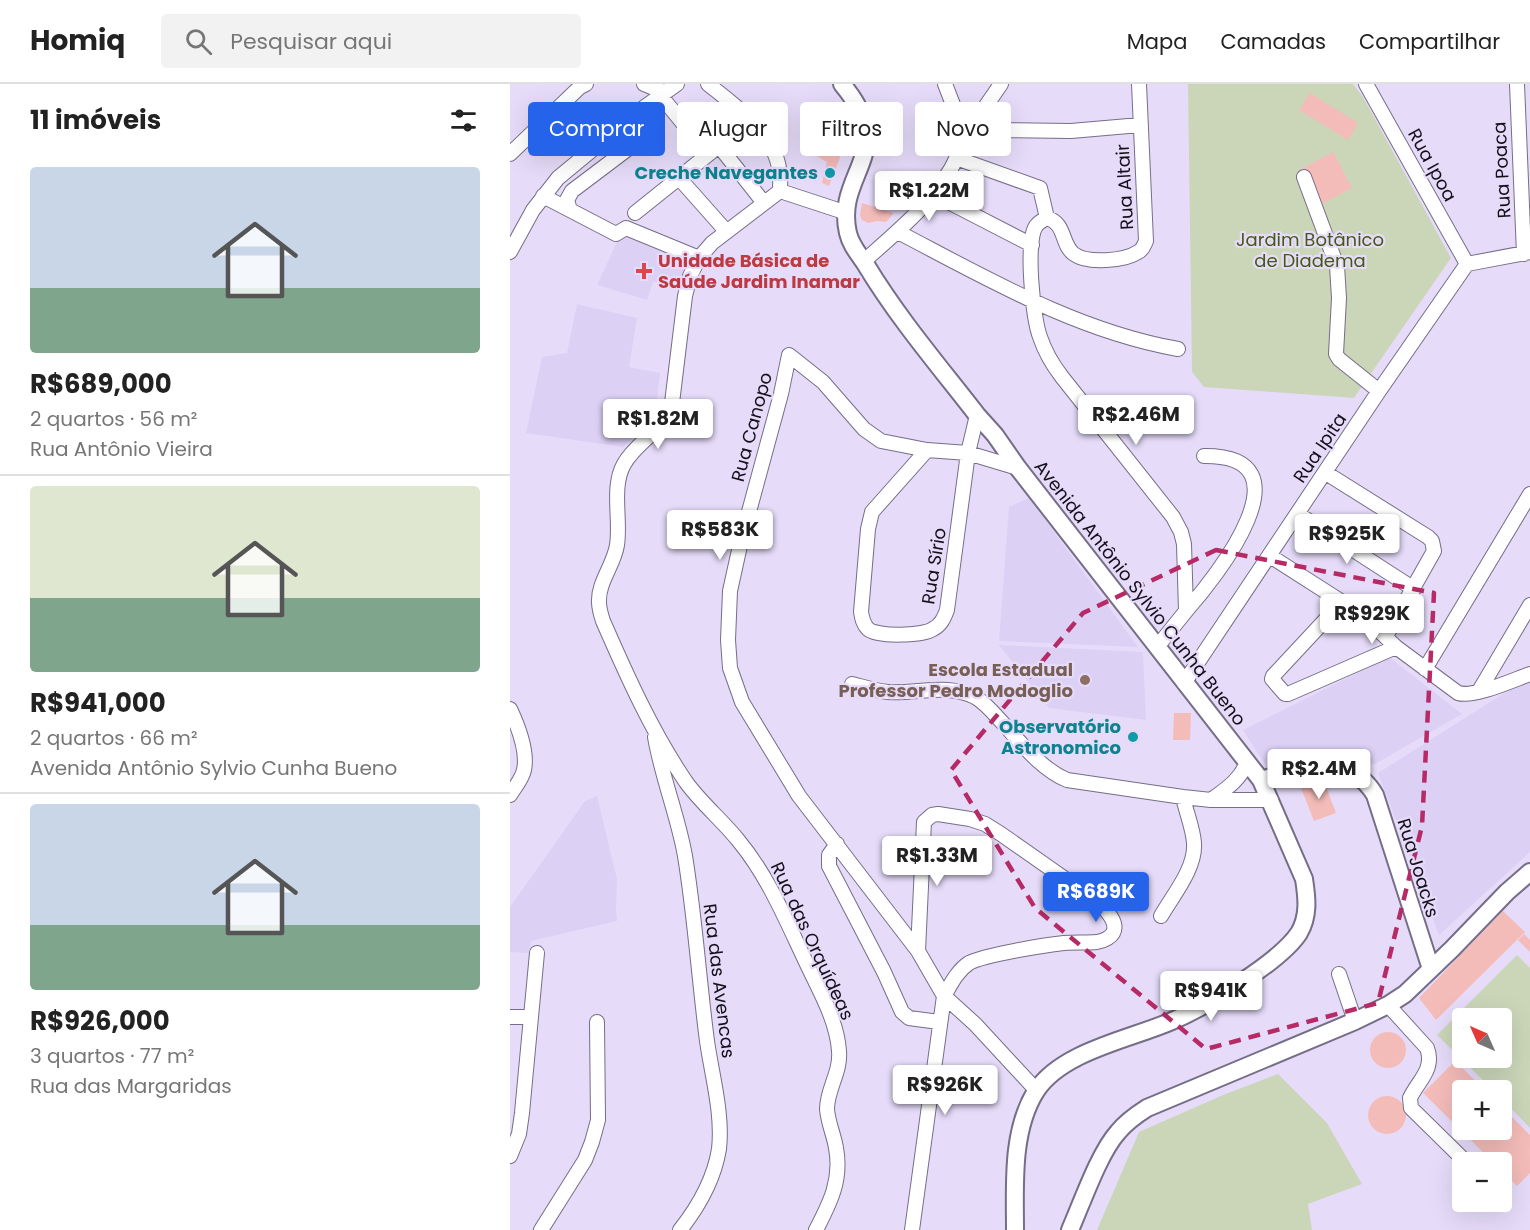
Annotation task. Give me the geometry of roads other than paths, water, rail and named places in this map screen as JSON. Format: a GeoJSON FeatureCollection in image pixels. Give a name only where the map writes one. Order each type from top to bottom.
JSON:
{"type":"FeatureCollection","features":[{"type":"Feature","properties":{"kind":"main road","name":"Avenida Antônio Sylvio Cunha Bueno"},"geometry":{"type":"LineString","coordinates":[[842,84],[864,116],[867,138],[864,159],[849,195],[848,232],[854,248],[876,283],[977,415],[995,435],[1018,468],[1262,780],[1304,879],[1307,896],[1306,914],[1299,932],[1288,946],[1268,963],[1202,1007],[1171,1022],[1095,1049],[1062,1067],[1036,1091],[1020,1133],[1015,1182],[1015,1230]]}},
{"type":"Feature","properties":{"kind":"main road","name":"Rua Joacks"},"geometry":{"type":"LineString","coordinates":[[1262,780],[1294,770],[1318,767],[1347,769],[1368,782],[1375,795],[1431,969]]}},
{"type":"Feature","properties":{"kind":"main road"},"geometry":{"type":"LineString","coordinates":[[1070,1230],[1105,1152],[1116,1133],[1130,1119],[1147,1108],[1388,1005],[1405,994],[1530,872]]}},
{"type":"Feature","properties":{"kind":"street"},"geometry":{"type":"LineString","coordinates":[[510,154],[580,87],[586,84]]}},
{"type":"Feature","properties":{"kind":"street"},"geometry":{"type":"LineString","coordinates":[[644,84],[662,94],[677,110]]}},
{"type":"Feature","properties":{"kind":"street"},"geometry":{"type":"LineString","coordinates":[[510,252],[543,196],[558,178],[677,84]]}},
{"type":"Feature","properties":{"kind":"street"},"geometry":{"type":"LineString","coordinates":[[708,84],[728,102]]}},
{"type":"Feature","properties":{"kind":"street"},"geometry":{"type":"LineString","coordinates":[[945,84],[952,102]]}},
{"type":"Feature","properties":{"kind":"street"},"geometry":{"type":"LineString","coordinates":[[988,102],[1001,84]]}},
{"type":"Feature","properties":{"kind":"street","name":"Rua Altair"},"geometry":{"type":"LineString","coordinates":[[1047,218],[1053,220],[1062,230],[1070,250],[1085,260],[1124,259],[1138,253],[1143,248],[1146,241],[1139,84]]}},
{"type":"Feature","properties":{"kind":"street","name":"Rua Ipoa"},"geometry":{"type":"LineString","coordinates":[[1366,84],[1467,264]]}},
{"type":"Feature","properties":{"kind":"street","name":"Rua Poaca"},"geometry":{"type":"LineString","coordinates":[[1516,84],[1527,253]]}},
{"type":"Feature","properties":{"kind":"street"},"geometry":{"type":"LineString","coordinates":[[1011,130],[1071,131],[1140,125]]}},
{"type":"Feature","properties":{"kind":"street"},"geometry":{"type":"LineString","coordinates":[[570,210],[567,200],[572,191],[618,156]]}},
{"type":"Feature","properties":{"kind":"street"},"geometry":{"type":"LineString","coordinates":[[635,213],[706,156]]}},
{"type":"Feature","properties":{"kind":"street"},"geometry":{"type":"LineString","coordinates":[[719,156],[765,203]]}},
{"type":"Feature","properties":{"kind":"street"},"geometry":{"type":"LineString","coordinates":[[776,156],[780,169],[780,191]]}},
{"type":"Feature","properties":{"kind":"street"},"geometry":{"type":"LineString","coordinates":[[864,261],[898,232],[933,194],[957,157],[1040,188],[1047,218],[1036,226],[1032,245],[1033,303],[1038,333],[1046,354],[1062,377],[1173,517],[1181,532],[1186,561],[1186,611]]}},
{"type":"Feature","properties":{"kind":"street"},"geometry":{"type":"LineString","coordinates":[[1304,177],[1337,266],[1339,298],[1336,354],[1339,360],[1379,391]]}},
{"type":"Feature","properties":{"kind":"street"},"geometry":{"type":"LineString","coordinates":[[679,178],[726,231]]}},
{"type":"Feature","properties":{"kind":"street"},"geometry":{"type":"LineString","coordinates":[[780,191],[847,213]]}},
{"type":"Feature","properties":{"kind":"street"},"geometry":{"type":"LineString","coordinates":[[653,729],[603,621],[599,602],[601,586],[616,548],[620,472],[633,452],[652,435],[670,412],[685,296],[690,276],[699,258],[726,231],[780,191]]}},
{"type":"Feature","properties":{"kind":"street"},"geometry":{"type":"LineString","coordinates":[[933,194],[1032,245]]}},
{"type":"Feature","properties":{"kind":"street"},"geometry":{"type":"LineString","coordinates":[[543,196],[616,234],[626,228],[699,258]]}},
{"type":"Feature","properties":{"kind":"street"},"geometry":{"type":"LineString","coordinates":[[898,232],[1033,303],[1122,337],[1178,349]]}},
{"type":"Feature","properties":{"kind":"street"},"geometry":{"type":"LineString","coordinates":[[1467,264],[1527,253]]}},
{"type":"Feature","properties":{"kind":"street","name":"Rua Ipita"},"geometry":{"type":"LineString","coordinates":[[1185,682],[1379,391],[1467,264]]}},
{"type":"Feature","properties":{"kind":"street","name":"Rua Canopo"},"geometry":{"type":"LineString","coordinates":[[1018,468],[968,453],[927,450],[881,441],[864,429],[823,382],[789,355],[730,591],[728,640],[730,668],[742,702],[799,796],[918,951],[944,996],[975,1023],[1036,1091]]}},
{"type":"Feature","properties":{"kind":"street","name":"Rua Sírio"},"geometry":{"type":"LineString","coordinates":[[927,450],[872,512],[868,529],[861,612],[862,621],[867,629],[876,634],[926,633],[943,620],[947,610],[968,453],[977,415]]}},
{"type":"Feature","properties":{"kind":"street"},"geometry":{"type":"LineString","coordinates":[[1157,647],[1218,572],[1246,527],[1253,509],[1254,479],[1249,470],[1232,458],[1204,456]]}},
{"type":"Feature","properties":{"kind":"street"},"geometry":{"type":"LineString","coordinates":[[1326,473],[1432,541],[1434,551],[1386,636]]}},
{"type":"Feature","properties":{"kind":"street"},"geometry":{"type":"LineString","coordinates":[[1425,669],[1530,494]]}},
{"type":"Feature","properties":{"kind":"street"},"geometry":{"type":"LineString","coordinates":[[1298,514],[1414,589]]}},
{"type":"Feature","properties":{"kind":"street"},"geometry":{"type":"LineString","coordinates":[[1270,556],[1342,602],[1386,636],[1396,647],[1458,693],[1466,695],[1530,674]]}},
{"type":"Feature","properties":{"kind":"street"},"geometry":{"type":"LineString","coordinates":[[1342,602],[1273,676],[1272,679],[1285,694],[1396,647]]}},
{"type":"Feature","properties":{"kind":"street"},"geometry":{"type":"LineString","coordinates":[[1479,691],[1530,605]]}},
{"type":"Feature","properties":{"kind":"street"},"geometry":{"type":"LineString","coordinates":[[852,684],[889,692],[961,691],[976,698],[988,708],[1045,767],[1056,776],[1067,780],[1211,800],[1271,800]]}},
{"type":"Feature","properties":{"kind":"street"},"geometry":{"type":"LineString","coordinates":[[510,709],[519,732],[524,764],[523,772],[510,795]]}},
{"type":"Feature","properties":{"kind":"street","name":"Rua das Avencas"},"geometry":{"type":"LineString","coordinates":[[653,729],[658,757],[685,855],[720,1123],[719,1149],[714,1172],[702,1200],[680,1230]]}},
{"type":"Feature","properties":{"kind":"street","name":"Rua das Orquídeas"},"geometry":{"type":"LineString","coordinates":[[653,729],[688,785],[737,839],[762,872],[828,1009],[840,1053],[838,1069],[827,1106],[828,1122],[836,1146],[839,1172],[836,1187],[816,1230]]}},
{"type":"Feature","properties":{"kind":"street"},"geometry":{"type":"LineString","coordinates":[[1211,800],[1234,783],[1243,773],[1247,763]]}},
{"type":"Feature","properties":{"kind":"street"},"geometry":{"type":"LineString","coordinates":[[1161,916],[1186,873],[1193,856],[1194,843],[1183,797]]}},
{"type":"Feature","properties":{"kind":"street"},"geometry":{"type":"LineString","coordinates":[[912,1230],[939,1022],[944,996],[958,972],[971,962],[1051,945],[1098,942],[1108,938],[1113,933],[1114,927],[1107,912],[1098,902],[1001,834],[985,824],[970,819],[938,814],[932,815],[924,822],[918,951]]}},
{"type":"Feature","properties":{"kind":"street"},"geometry":{"type":"LineString","coordinates":[[837,844],[829,855],[829,866],[902,1012],[909,1018],[939,1022]]}},
{"type":"Feature","properties":{"kind":"street"},"geometry":{"type":"LineString","coordinates":[[510,1156],[519,1134],[522,1113],[537,953]]}},
{"type":"Feature","properties":{"kind":"street"},"geometry":{"type":"LineString","coordinates":[[1339,974],[1355,1021]]}},
{"type":"Feature","properties":{"kind":"street"},"geometry":{"type":"LineString","coordinates":[[1388,1005],[1427,1048],[1430,1056],[1425,1076],[1410,1098],[1412,1108],[1456,1152]]}},
{"type":"Feature","properties":{"kind":"street"},"geometry":{"type":"LineString","coordinates":[[510,1017],[530,1017]]}},
{"type":"Feature","properties":{"kind":"street"},"geometry":{"type":"LineString","coordinates":[[541,1230],[585,1160],[598,1120],[597,1022]]}},
{"type":"Feature","properties":{"kind":"place","name":"Creche Navegantes"},"geometry":{"type":"Point","coordinates":[830,173]}},
{"type":"Feature","properties":{"kind":"place","name":"Unidade Básica de Saúde Jardim Inamar"},"geometry":{"type":"Point","coordinates":[644,271]}},
{"type":"Feature","properties":{"kind":"place","name":"Escola Estadual Professor Pedro Modoglio"},"geometry":{"type":"Point","coordinates":[1085,680]}},
{"type":"Feature","properties":{"kind":"place","name":"Observatório Astronomico"},"geometry":{"type":"Point","coordinates":[1133,737]}},
{"type":"Feature","properties":{"kind":"park label","name":"Jardim Botânico de Diadema"},"geometry":{"type":"Point","coordinates":[1310,250]}}]}
